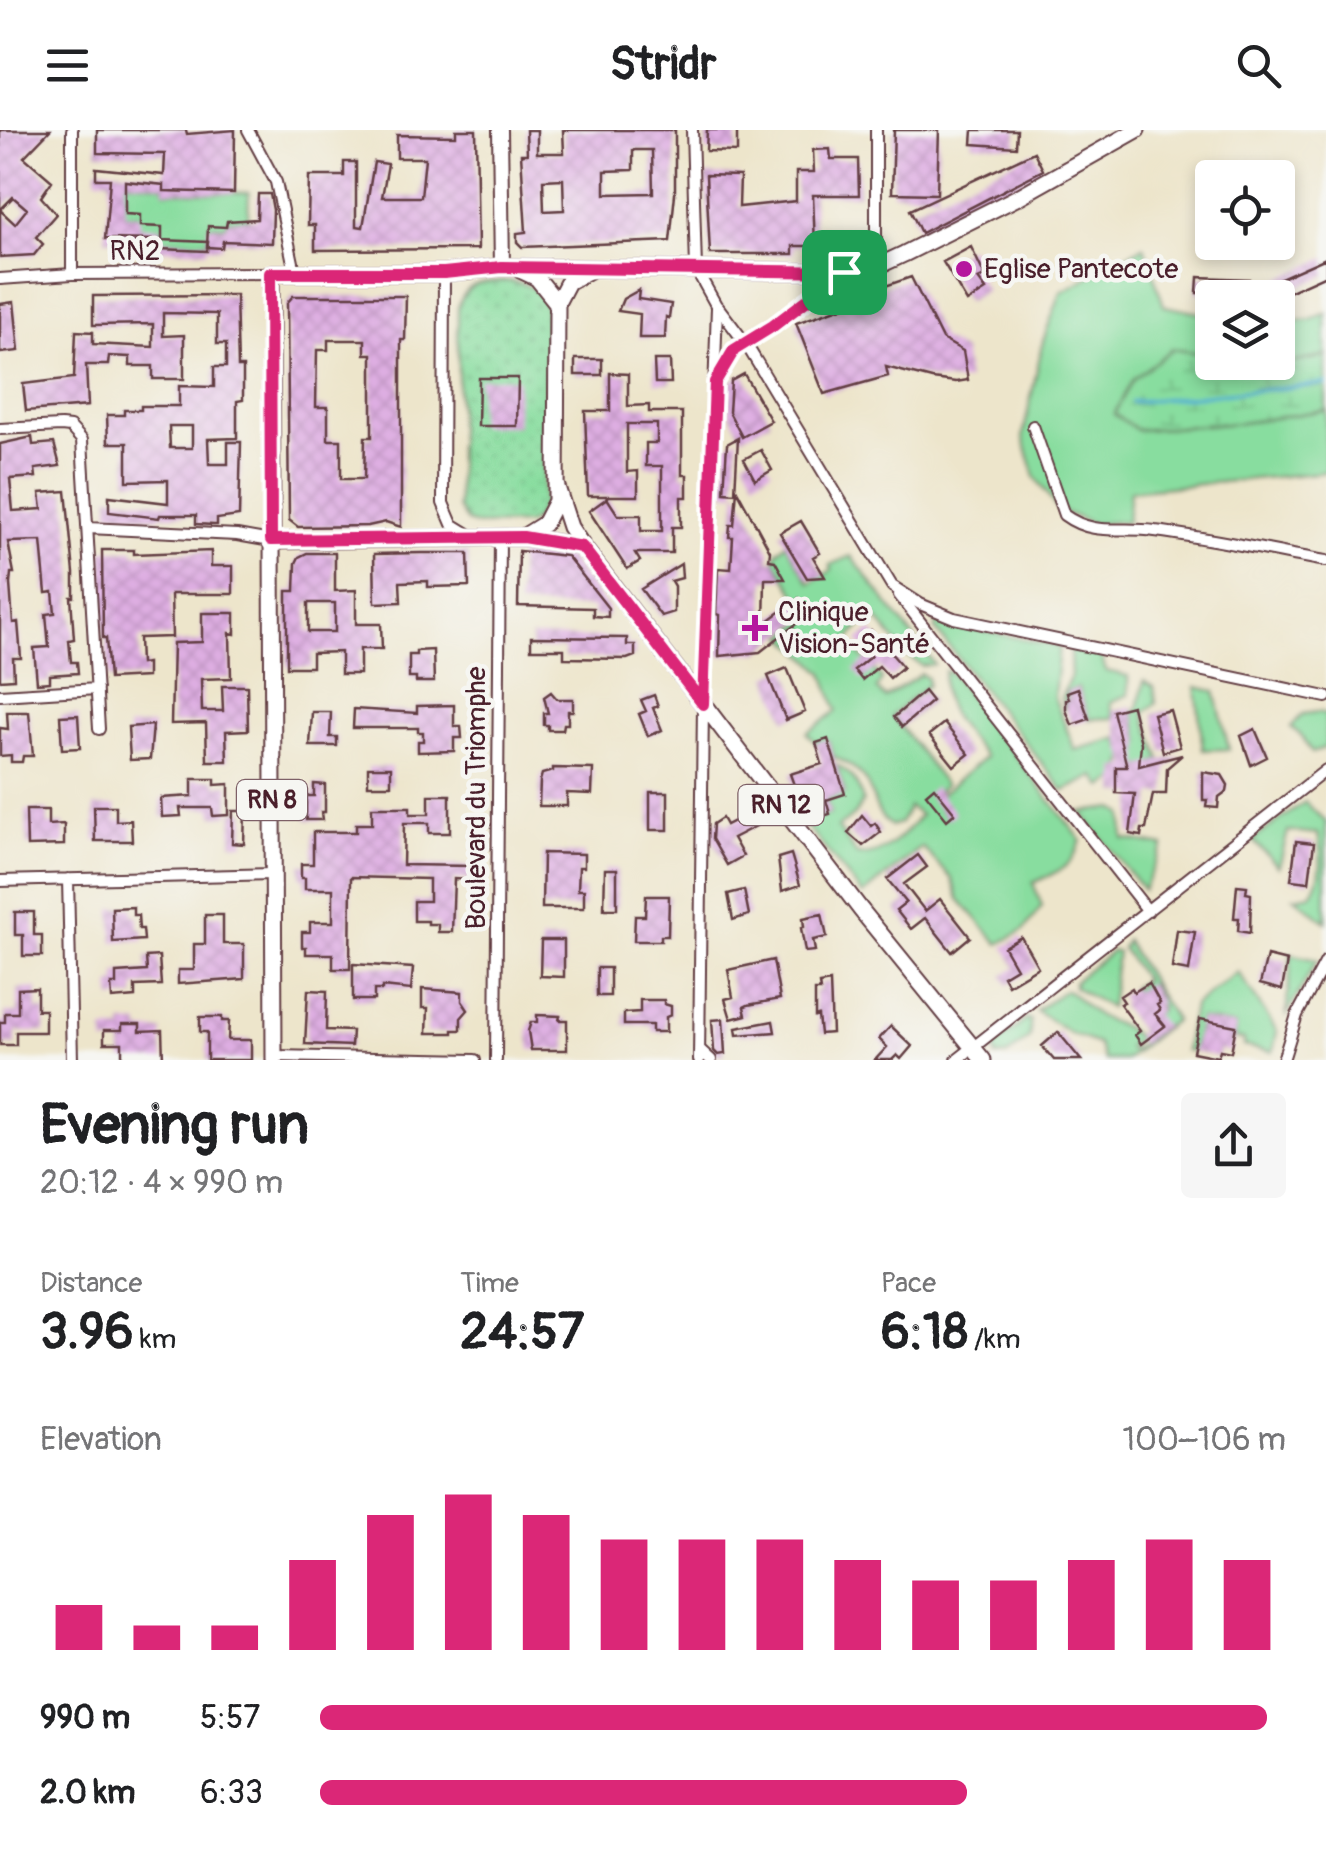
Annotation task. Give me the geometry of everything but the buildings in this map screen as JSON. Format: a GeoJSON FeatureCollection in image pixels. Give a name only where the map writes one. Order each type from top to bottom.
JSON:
{"type":"FeatureCollection","features":[{"type":"Feature","properties":{"kind":"main road"},"geometry":{"type":"LineString","coordinates":[[500,130],[507,267]]}},
{"type":"Feature","properties":{"kind":"main road"},"geometry":{"type":"LineString","coordinates":[[270,273],[444,273],[507,267],[844,272],[876,267],[1018,197],[1137,130]]}},
{"type":"Feature","properties":{"kind":"main road"},"geometry":{"type":"LineString","coordinates":[[507,267],[537,278],[557,302]]}},
{"type":"Feature","properties":{"kind":"main road"},"geometry":{"type":"LineString","coordinates":[[523,537],[536,531],[552,513],[556,484],[557,302],[568,282],[586,271],[599,269]]}},
{"type":"Feature","properties":{"kind":"main road","name":"RN 8"},"geometry":{"type":"LineString","coordinates":[[270,273],[274,1058]]}},
{"type":"Feature","properties":{"kind":"main road"},"geometry":{"type":"LineString","coordinates":[[556,484],[570,527],[582,547]]}},
{"type":"Feature","properties":{"kind":"main road"},"geometry":{"type":"LineString","coordinates":[[271,540],[523,537],[582,547]]}},
{"type":"Feature","properties":{"kind":"main road","name":"RN 12"},"geometry":{"type":"LineString","coordinates":[[582,547],[978,1054]]}},
{"type":"Feature","properties":{"kind":"street"},"geometry":{"type":"LineString","coordinates":[[72,130],[72,274]]}},
{"type":"Feature","properties":{"kind":"street"},"geometry":{"type":"LineString","coordinates":[[248,130],[276,182],[295,272]]}},
{"type":"Feature","properties":{"kind":"street"},"geometry":{"type":"LineString","coordinates":[[692,130],[696,270],[717,306],[746,344],[892,586],[1148,911]]}},
{"type":"Feature","properties":{"kind":"street"},"geometry":{"type":"LineString","coordinates":[[876,130],[876,267]]}},
{"type":"Feature","properties":{"kind":"street"},"geometry":{"type":"LineString","coordinates":[[712,401],[721,368],[734,350],[844,272]]}},
{"type":"Feature","properties":{"kind":"street","name":"RN2"},"geometry":{"type":"LineString","coordinates":[[0,279],[72,274],[270,273]]}},
{"type":"Feature","properties":{"kind":"street"},"geometry":{"type":"LineString","coordinates":[[444,273],[443,503],[452,524],[462,533],[476,537]]}},
{"type":"Feature","properties":{"kind":"street"},"geometry":{"type":"LineString","coordinates":[[711,1060],[699,1055],[703,704],[717,306]]}},
{"type":"Feature","properties":{"kind":"street"},"geometry":{"type":"LineString","coordinates":[[0,429],[61,426],[77,433],[84,450],[99,729]]}},
{"type":"Feature","properties":{"kind":"street"},"geometry":{"type":"LineString","coordinates":[[1033,426],[1064,515],[1087,528],[1153,530],[1326,561]]}},
{"type":"Feature","properties":{"kind":"street"},"geometry":{"type":"LineString","coordinates":[[88,528],[271,540]]}},
{"type":"Feature","properties":{"kind":"street","name":"Boulevard du Triomphe"},"geometry":{"type":"LineString","coordinates":[[496,1060],[500,537]]}},
{"type":"Feature","properties":{"kind":"street"},"geometry":{"type":"LineString","coordinates":[[892,586],[920,604],[954,618],[1326,698]]}},
{"type":"Feature","properties":{"kind":"street"},"geometry":{"type":"LineString","coordinates":[[0,696],[97,689]]}},
{"type":"Feature","properties":{"kind":"street"},"geometry":{"type":"LineString","coordinates":[[957,1060],[978,1054],[1148,911],[1326,770]]}},
{"type":"Feature","properties":{"kind":"street"},"geometry":{"type":"LineString","coordinates":[[0,881],[272,874]]}},
{"type":"Feature","properties":{"kind":"street"},"geometry":{"type":"LineString","coordinates":[[68,878],[72,1060]]}},
{"type":"Feature","properties":{"kind":"street"},"geometry":{"type":"LineString","coordinates":[[1283,1060],[1297,1015],[1326,961]]}},
{"type":"Feature","properties":{"kind":"street"},"geometry":{"type":"LineString","coordinates":[[274,1058],[475,1060]]}},
{"type":"Feature","properties":{"kind":"green space"},"geometry":{"type":"Polygon","coordinates":[[[110,179],[164,185],[165,191],[249,193],[248,219],[227,221],[227,226],[209,226],[208,242],[162,240],[139,228],[139,215],[115,214],[125,203],[125,194],[110,179]]]}},
{"type":"Feature","properties":{"kind":"green space"},"geometry":{"type":"Polygon","coordinates":[[[1144,246],[1164,306],[1195,312],[1195,353],[1171,349],[1137,430],[1241,423],[1326,410],[1326,472],[1130,491],[1127,521],[1094,524],[1058,510],[1035,477],[1023,436],[1043,341],[1061,292],[1144,246]]]}},
{"type":"Feature","properties":{"kind":"green space"},"geometry":{"type":"Polygon","coordinates":[[[510,281],[534,289],[546,310],[543,504],[528,524],[475,525],[467,522],[458,508],[458,308],[471,287],[510,281]]]}},
{"type":"Feature","properties":{"kind":"green space"},"geometry":{"type":"Polygon","coordinates":[[[1326,313],[1326,356],[1295,362],[1295,321],[1311,320],[1326,313]]]}},
{"type":"Feature","properties":{"kind":"green space"},"geometry":{"type":"Polygon","coordinates":[[[1172,349],[1195,352],[1195,380],[1295,380],[1295,362],[1326,356],[1326,410],[1241,423],[1137,430],[1114,414],[1133,379],[1172,349]]]}},
{"type":"Feature","properties":{"kind":"green space"},"geometry":{"type":"Polygon","coordinates":[[[786,543],[810,583],[832,570],[830,565],[851,556],[934,664],[922,666],[908,656],[876,618],[867,619],[848,641],[882,679],[877,689],[885,698],[921,674],[927,678],[928,685],[892,715],[945,785],[938,791],[940,795],[985,757],[948,708],[945,671],[951,673],[1081,840],[1069,863],[1033,883],[1042,906],[1024,930],[999,944],[959,899],[952,879],[922,847],[863,895],[809,829],[805,822],[830,814],[826,800],[845,793],[836,765],[854,780],[863,801],[856,813],[838,828],[857,855],[884,849],[920,815],[909,807],[900,823],[891,826],[877,810],[860,774],[834,757],[828,740],[816,743],[807,733],[837,711],[824,673],[785,636],[810,616],[775,561],[786,543]]]}},
{"type":"Feature","properties":{"kind":"green space"},"geometry":{"type":"Polygon","coordinates":[[[939,621],[1059,647],[1054,697],[1075,750],[1119,738],[1122,748],[1141,743],[1133,711],[1138,709],[1144,681],[1154,687],[1156,703],[1144,713],[1161,760],[1155,762],[1156,768],[1139,767],[1138,759],[1125,759],[1116,780],[1103,787],[1095,776],[1064,791],[935,629],[939,621]]]}},
{"type":"Feature","properties":{"kind":"green space"},"geometry":{"type":"Polygon","coordinates":[[[1070,650],[1101,656],[1106,671],[1128,676],[1128,695],[1110,702],[1114,718],[1089,719],[1078,688],[1067,692],[1066,710],[1061,698],[1071,676],[1070,650]]]}},
{"type":"Feature","properties":{"kind":"green space"},"geometry":{"type":"Polygon","coordinates":[[[1196,687],[1215,691],[1229,749],[1203,750],[1196,687]]]}},
{"type":"Feature","properties":{"kind":"green space"},"geometry":{"type":"Polygon","coordinates":[[[1303,714],[1326,714],[1326,747],[1312,753],[1291,727],[1303,714]]]}},
{"type":"Feature","properties":{"kind":"green space"},"geometry":{"type":"Polygon","coordinates":[[[1305,802],[1326,822],[1326,922],[1294,897],[1311,894],[1318,880],[1318,834],[1288,831],[1279,867],[1252,840],[1305,802]]]}},
{"type":"Feature","properties":{"kind":"green space"},"geometry":{"type":"Polygon","coordinates":[[[1114,808],[1123,814],[1124,839],[1164,846],[1143,890],[1081,812],[1114,808]]]}},
{"type":"Feature","properties":{"kind":"green space"},"geometry":{"type":"Polygon","coordinates":[[[1126,941],[1175,1020],[1125,1060],[1104,1060],[1098,1044],[1071,1034],[1036,1011],[1068,991],[1098,1015],[1132,1033],[1138,1039],[1128,1047],[1131,1051],[1164,1026],[1148,1018],[1160,1010],[1150,983],[1136,995],[1132,988],[1144,980],[1122,948],[1126,941]]]}},
{"type":"Feature","properties":{"kind":"green space"},"geometry":{"type":"Polygon","coordinates":[[[1112,951],[1117,952],[1110,1008],[1074,987],[1074,981],[1112,951]]]}},
{"type":"Feature","properties":{"kind":"green space"},"geometry":{"type":"Polygon","coordinates":[[[1291,954],[1317,960],[1287,1014],[1291,969],[1291,954]]]}},
{"type":"Feature","properties":{"kind":"green space"},"geometry":{"type":"Polygon","coordinates":[[[1238,972],[1277,1031],[1273,1052],[1243,1046],[1244,1040],[1234,1038],[1235,1026],[1200,1019],[1193,1052],[1185,1051],[1193,1006],[1238,972]]]}},
{"type":"Feature","properties":{"kind":"green space"},"geometry":{"type":"Polygon","coordinates":[[[1027,1019],[1030,1037],[1007,1056],[996,1057],[994,1046],[1027,1019]]]}},
{"type":"Feature","properties":{"kind":"waterway"},"geometry":{"type":"LineString","coordinates":[[1132,402],[1326,384]]}},
{"type":"Feature","properties":{"kind":"place","name":"Eglise Pantecote"},"geometry":{"type":"Point","coordinates":[964,269]}},
{"type":"Feature","properties":{"kind":"place","name":"Clinique Vision-Santé"},"geometry":{"type":"Point","coordinates":[755,628]}},
{"type":"Feature","properties":{"kind":"route"},"geometry":{"type":"LineString","coordinates":[[502,267],[844,272],[734,350],[715,382],[703,704],[582,547],[523,537],[271,540],[270,273],[444,273],[502,267]]}}]}
